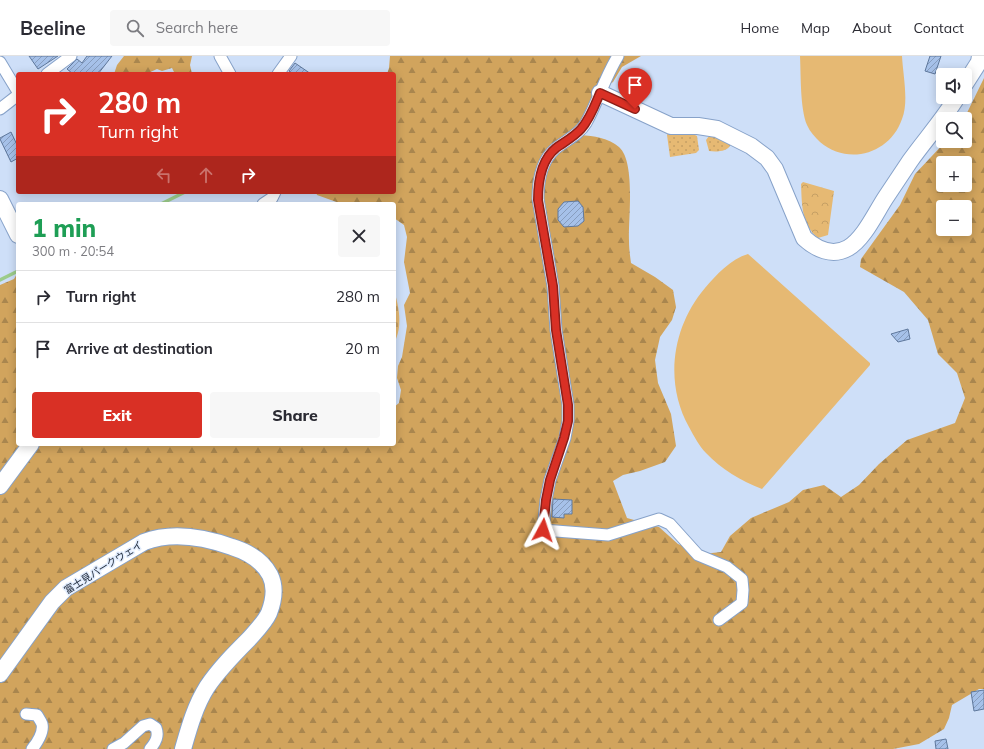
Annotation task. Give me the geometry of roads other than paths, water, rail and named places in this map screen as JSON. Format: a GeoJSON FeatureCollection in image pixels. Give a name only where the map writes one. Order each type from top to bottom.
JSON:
{"type":"FeatureCollection","features":[{"type":"Feature","properties":{"kind":"street"},"geometry":{"type":"LineString","coordinates":[[50,72],[71,56]]}},
{"type":"Feature","properties":{"kind":"street"},"geometry":{"type":"LineString","coordinates":[[220,56],[229,72]]}},
{"type":"Feature","properties":{"kind":"street"},"geometry":{"type":"LineString","coordinates":[[279,72],[291,56]]}},
{"type":"Feature","properties":{"kind":"street"},"geometry":{"type":"LineString","coordinates":[[618,56],[582,128],[577,134],[556,148],[548,156],[544,164],[538,186],[538,200],[553,286],[556,330],[568,405],[568,421],[550,480],[543,530],[608,535],[659,519],[670,524],[698,555],[727,567],[742,579],[742,603],[719,620]]}},
{"type":"Feature","properties":{"kind":"street"},"geometry":{"type":"LineString","coordinates":[[972,73],[979,62],[980,56]]}},
{"type":"Feature","properties":{"kind":"street"},"geometry":{"type":"LineString","coordinates":[[0,62],[16,89]]}},
{"type":"Feature","properties":{"kind":"street"},"geometry":{"type":"LineString","coordinates":[[600,93],[671,126],[698,126],[717,129],[751,146],[767,158],[775,169],[804,238],[813,246],[821,250],[832,251],[842,251],[850,247],[861,236],[898,178],[952,104]]}},
{"type":"Feature","properties":{"kind":"street"},"geometry":{"type":"LineString","coordinates":[[0,109],[16,97]]}},
{"type":"Feature","properties":{"kind":"street"},"geometry":{"type":"LineString","coordinates":[[266,202],[272,198],[274,194]]}},
{"type":"Feature","properties":{"kind":"street"},"geometry":{"type":"LineString","coordinates":[[0,199],[16,231]]}},
{"type":"Feature","properties":{"kind":"street"},"geometry":{"type":"LineString","coordinates":[[0,486],[30,446]]}},
{"type":"Feature","properties":{"kind":"street","name":"富士見パークウェイ"},"geometry":{"type":"LineString","coordinates":[[0,674],[52,602],[66,588],[144,542],[155,538],[183,536],[215,541],[243,550],[257,559],[267,570],[273,582],[274,598],[269,614],[206,688],[191,721],[183,749]]}},
{"type":"Feature","properties":{"kind":"street"},"geometry":{"type":"LineString","coordinates":[[26,714],[36,715],[42,724],[42,732],[37,743],[32,749]]}},
{"type":"Feature","properties":{"kind":"street"},"geometry":{"type":"LineString","coordinates":[[113,749],[124,743],[144,726],[150,724],[156,728],[158,735],[150,749]]}},
{"type":"Feature","properties":{"kind":"waterway"},"geometry":{"type":"LineString","coordinates":[[165,202],[181,194]]}},
{"type":"Feature","properties":{"kind":"waterway"},"geometry":{"type":"LineString","coordinates":[[0,280],[16,272]]}}]}
